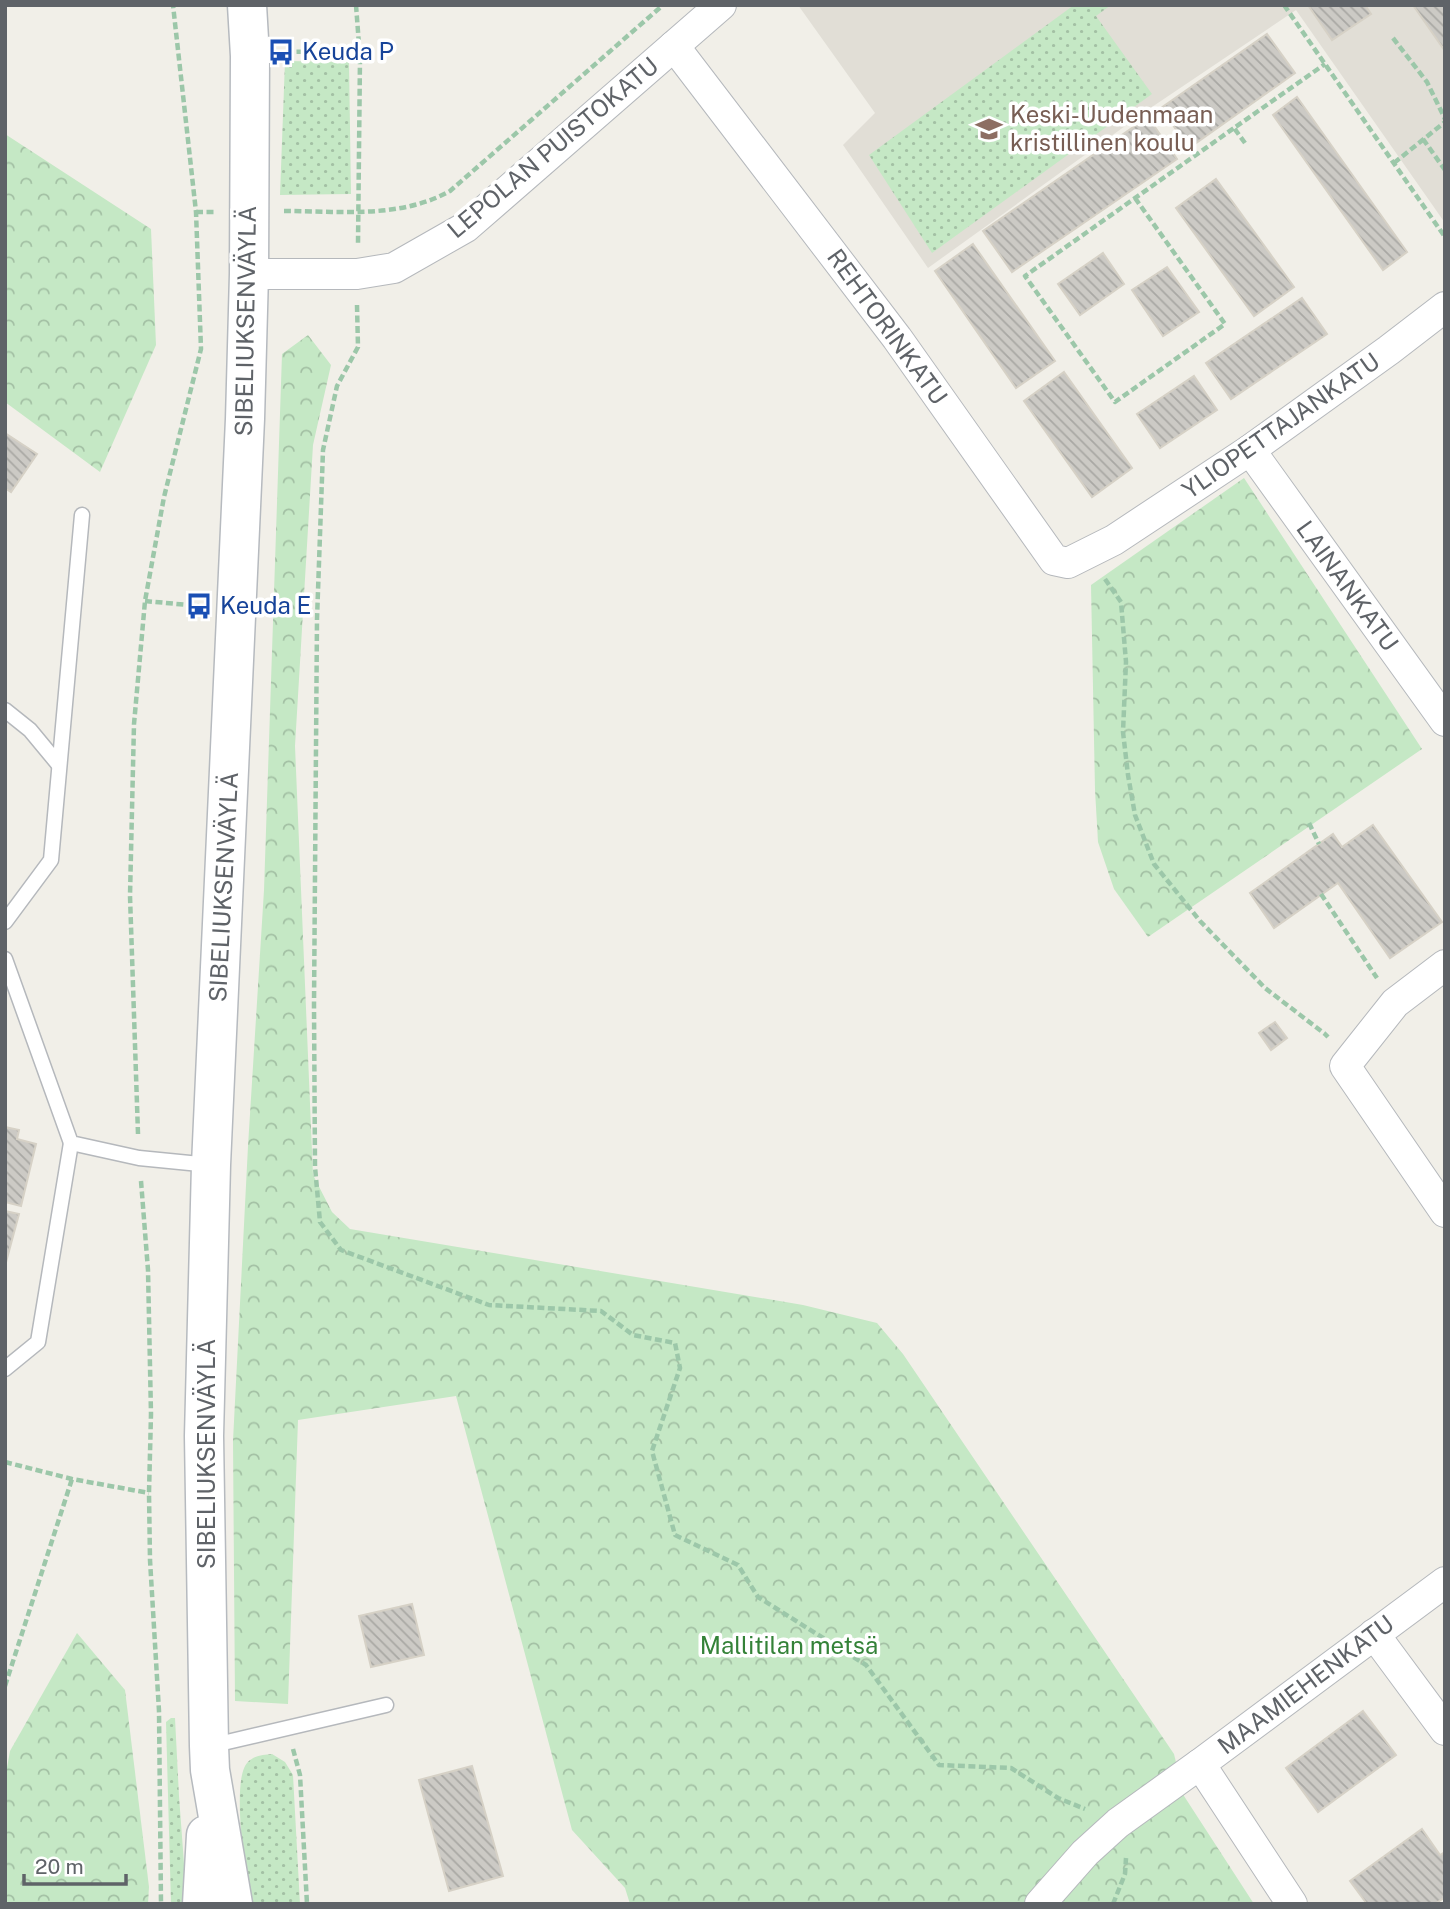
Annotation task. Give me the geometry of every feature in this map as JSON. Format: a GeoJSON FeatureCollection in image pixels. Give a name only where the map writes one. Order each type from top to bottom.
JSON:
{"type":"FeatureCollection","features":[{"type":"Feature","properties":{"kind":"main road","name":"SIBELIUKSENVÄYLÄ"},"geometry":{"type":"LineString","coordinates":[[202,1904],[209,1758],[204,1436],[211,1166],[245,432],[249,274],[250,56],[247,5]]}},
{"type":"Feature","properties":{"kind":"main road","name":"SIBELIUKSENVÄYLÄ"},"geometry":{"type":"LineString","coordinates":[[209,1758],[233,1904]]}},
{"type":"Feature","properties":{"kind":"street","name":"LEPOLAN PUISTOKATU"},"geometry":{"type":"LineString","coordinates":[[249,274],[357,274],[394,268],[466,227],[721,5]]}},
{"type":"Feature","properties":{"kind":"street","name":"REHTORINKATU"},"geometry":{"type":"LineString","coordinates":[[674,46],[897,338],[1054,560],[1068,563],[1114,540]]}},
{"type":"Feature","properties":{"kind":"street","name":"YLIOPETTAJANKATU"},"geometry":{"type":"LineString","coordinates":[[1114,540],[1250,450],[1445,307]]}},
{"type":"Feature","properties":{"kind":"street","name":"LAINANKATU"},"geometry":{"type":"LineString","coordinates":[[1250,450],[1445,721]]}},
{"type":"Feature","properties":{"kind":"street"},"geometry":{"type":"LineString","coordinates":[[1445,965],[1395,1003],[1345,1066],[1445,1212]]}},
{"type":"Feature","properties":{"kind":"street","name":"MAAMIEHENKATU"},"geometry":{"type":"LineString","coordinates":[[1292,1904],[1200,1765],[1445,1582]]}},
{"type":"Feature","properties":{"kind":"street"},"geometry":{"type":"LineString","coordinates":[[1374,1634],[1445,1730]]}},
{"type":"Feature","properties":{"kind":"street"},"geometry":{"type":"LineString","coordinates":[[1040,1904],[1085,1853],[1118,1823],[1200,1765]]}},
{"type":"Feature","properties":{"kind":"lane"},"geometry":{"type":"LineString","coordinates":[[5,922],[51,860],[82,516]]}},
{"type":"Feature","properties":{"kind":"lane"},"geometry":{"type":"LineString","coordinates":[[5,710],[30,730],[60,765]]}},
{"type":"Feature","properties":{"kind":"lane"},"geometry":{"type":"LineString","coordinates":[[5,959],[71,1143],[38,1342],[5,1369]]}},
{"type":"Feature","properties":{"kind":"lane"},"geometry":{"type":"LineString","coordinates":[[71,1143],[139,1158],[211,1166]]}},
{"type":"Feature","properties":{"kind":"lane"},"geometry":{"type":"LineString","coordinates":[[209,1758],[286,1728],[386,1705]]}},
{"type":"Feature","properties":{"kind":"path"},"geometry":{"type":"LineString","coordinates":[[161,1904],[159,1711],[150,1560],[148,1270],[139,1158],[130,896],[134,724],[145,601],[164,497],[201,349],[196,212],[173,5]]}},
{"type":"Feature","properties":{"kind":"path"},"geometry":{"type":"LineString","coordinates":[[356,5],[360,58],[358,347],[337,386],[323,450],[317,619],[314,1005],[315,1167],[320,1222],[341,1250],[489,1305],[601,1311],[633,1335],[675,1343],[680,1368],[652,1451],[676,1535],[738,1565],[758,1597],[866,1665],[939,1765],[1010,1768],[1058,1798],[1118,1823],[1126,1850],[1125,1874],[1113,1904]]}},
{"type":"Feature","properties":{"kind":"path"},"geometry":{"type":"LineString","coordinates":[[249,211],[386,211],[432,201],[450,191],[663,5]]}},
{"type":"Feature","properties":{"kind":"path"},"geometry":{"type":"LineString","coordinates":[[1284,5],[1445,237]]}},
{"type":"Feature","properties":{"kind":"path"},"geometry":{"type":"LineString","coordinates":[[1394,38],[1427,82],[1445,120],[1394,163]]}},
{"type":"Feature","properties":{"kind":"path"},"geometry":{"type":"LineString","coordinates":[[281,52],[347,51],[360,58]]}},
{"type":"Feature","properties":{"kind":"path"},"geometry":{"type":"LineString","coordinates":[[1135,198],[1225,324],[1115,402],[1025,276],[1135,198],[1234,128],[1325,64]]}},
{"type":"Feature","properties":{"kind":"path"},"geometry":{"type":"LineString","coordinates":[[1234,128],[1245,142]]}},
{"type":"Feature","properties":{"kind":"path"},"geometry":{"type":"LineString","coordinates":[[1423,139],[1445,170]]}},
{"type":"Feature","properties":{"kind":"path"},"geometry":{"type":"LineString","coordinates":[[1086,553],[1121,602],[1126,662],[1123,732],[1128,775],[1135,814],[1154,864],[1200,921],[1265,988],[1325,1034],[1345,1066]]}},
{"type":"Feature","properties":{"kind":"path"},"geometry":{"type":"LineString","coordinates":[[145,601],[199,606]]}},
{"type":"Feature","properties":{"kind":"path"},"geometry":{"type":"LineString","coordinates":[[1309,823],[1319,844]]}},
{"type":"Feature","properties":{"kind":"path"},"geometry":{"type":"LineString","coordinates":[[1321,894],[1395,1003]]}},
{"type":"Feature","properties":{"kind":"path"},"geometry":{"type":"LineString","coordinates":[[5,1462],[72,1479],[149,1493]]}},
{"type":"Feature","properties":{"kind":"path"},"geometry":{"type":"LineString","coordinates":[[5,1686],[72,1479]]}},
{"type":"Feature","properties":{"kind":"path"},"geometry":{"type":"LineString","coordinates":[[286,1728],[300,1775],[307,1904]]}},
{"type":"Feature","properties":{"kind":"shaded area","name":"Keski-Uudenmaan kristillinen koulu"},"geometry":{"type":"Polygon","coordinates":[[[798,5],[1445,5],[1445,223],[1296,10],[1146,111],[928,268],[843,145],[875,113],[798,5]]]}},
{"type":"Feature","properties":{"kind":"green space"},"geometry":{"type":"Polygon","coordinates":[[[1074,5],[1111,5],[1096,16],[1152,94],[932,253],[869,155],[1074,5]]]}},
{"type":"Feature","properties":{"kind":"green space"},"geometry":{"type":"Polygon","coordinates":[[[285,61],[349,62],[351,194],[280,195],[285,61]]]}},
{"type":"Feature","properties":{"kind":"green space"},"geometry":{"type":"Polygon","coordinates":[[[5,134],[151,229],[156,345],[100,472],[5,402],[5,134]]]}},
{"type":"Feature","properties":{"kind":"green space","name":"Mallitilan metsä"},"geometry":{"type":"Polygon","coordinates":[[[308,335],[331,365],[313,445],[295,746],[313,1175],[332,1212],[350,1229],[803,1305],[877,1323],[903,1354],[1174,1754],[1184,1796],[1254,1904],[630,1904],[625,1888],[572,1830],[456,1396],[298,1420],[288,1704],[235,1701],[233,1441],[264,890],[282,354],[308,335]]]}},
{"type":"Feature","properties":{"kind":"green space"},"geometry":{"type":"Polygon","coordinates":[[[1244,478],[1422,749],[1148,937],[1114,889],[1098,842],[1091,585],[1244,478]]]}},
{"type":"Feature","properties":{"kind":"green space"},"geometry":{"type":"Polygon","coordinates":[[[77,1633],[125,1690],[149,1887],[148,1904],[5,1904],[5,1779],[10,1751],[77,1633]]]}},
{"type":"Feature","properties":{"kind":"green space"},"geometry":{"type":"Polygon","coordinates":[[[175,1718],[187,1904],[171,1904],[166,1722],[175,1718]]]}},
{"type":"Feature","properties":{"kind":"green space"},"geometry":{"type":"Polygon","coordinates":[[[272,1754],[285,1762],[293,1775],[300,1904],[250,1904],[241,1830],[242,1773],[253,1758],[272,1754]]]}},
{"type":"Feature","properties":{"kind":"building"},"geometry":{"type":"Polygon","coordinates":[[[1308,5],[1365,5],[1371,14],[1332,40],[1308,5]]]}},
{"type":"Feature","properties":{"kind":"building"},"geometry":{"type":"Polygon","coordinates":[[[1413,5],[1445,5],[1445,51],[1413,5]]]}},
{"type":"Feature","properties":{"kind":"building"},"geometry":{"type":"Polygon","coordinates":[[[1267,34],[1295,73],[1189,148],[1161,108],[1267,34]]]}},
{"type":"Feature","properties":{"kind":"building"},"geometry":{"type":"Polygon","coordinates":[[[1297,97],[1407,252],[1383,270],[1273,115],[1297,97]]]}},
{"type":"Feature","properties":{"kind":"building"},"geometry":{"type":"Polygon","coordinates":[[[1148,117],[1177,159],[1012,272],[983,231],[1148,117]]]}},
{"type":"Feature","properties":{"kind":"building"},"geometry":{"type":"Polygon","coordinates":[[[1216,179],[1294,287],[1254,316],[1176,208],[1216,179]]]}},
{"type":"Feature","properties":{"kind":"building"},"geometry":{"type":"Polygon","coordinates":[[[973,244],[1055,361],[1016,388],[935,271],[973,244]]]}},
{"type":"Feature","properties":{"kind":"building"},"geometry":{"type":"Polygon","coordinates":[[[1103,253],[1124,284],[1080,315],[1058,284],[1103,253]]]}},
{"type":"Feature","properties":{"kind":"building"},"geometry":{"type":"Polygon","coordinates":[[[1167,267],[1199,312],[1163,336],[1132,290],[1167,267]]]}},
{"type":"Feature","properties":{"kind":"building"},"geometry":{"type":"Polygon","coordinates":[[[1302,298],[1327,334],[1231,399],[1206,363],[1302,298]]]}},
{"type":"Feature","properties":{"kind":"building"},"geometry":{"type":"Polygon","coordinates":[[[1064,372],[1132,468],[1092,497],[1024,401],[1064,372]]]}},
{"type":"Feature","properties":{"kind":"building"},"geometry":{"type":"Polygon","coordinates":[[[1194,376],[1217,410],[1160,448],[1137,414],[1194,376]]]}},
{"type":"Feature","properties":{"kind":"building"},"geometry":{"type":"Polygon","coordinates":[[[5,433],[37,454],[11,492],[5,488],[5,433]]]}},
{"type":"Feature","properties":{"kind":"building"},"geometry":{"type":"Polygon","coordinates":[[[1373,825],[1442,922],[1390,958],[1338,883],[1274,928],[1250,893],[1333,834],[1342,847],[1373,825]]]}},
{"type":"Feature","properties":{"kind":"building"},"geometry":{"type":"Polygon","coordinates":[[[1275,1022],[1287,1038],[1271,1050],[1259,1033],[1275,1022]]]}},
{"type":"Feature","properties":{"kind":"building"},"geometry":{"type":"Polygon","coordinates":[[[5,1127],[19,1130],[17,1139],[36,1144],[21,1206],[5,1202],[5,1127]]]}},
{"type":"Feature","properties":{"kind":"building"},"geometry":{"type":"Polygon","coordinates":[[[5,1211],[19,1214],[5,1266],[5,1211]]]}},
{"type":"Feature","properties":{"kind":"building"},"geometry":{"type":"Polygon","coordinates":[[[412,1604],[424,1655],[371,1667],[359,1616],[412,1604]]]}},
{"type":"Feature","properties":{"kind":"building"},"geometry":{"type":"Polygon","coordinates":[[[1363,1711],[1396,1755],[1318,1812],[1286,1768],[1363,1711]]]}},
{"type":"Feature","properties":{"kind":"building"},"geometry":{"type":"Polygon","coordinates":[[[472,1766],[503,1876],[449,1891],[419,1780],[472,1766]]]}},
{"type":"Feature","properties":{"kind":"building"},"geometry":{"type":"Polygon","coordinates":[[[1422,1829],[1440,1855],[1445,1852],[1445,1897],[1435,1904],[1367,1904],[1350,1881],[1422,1829]]]}},
{"type":"Feature","properties":{"kind":"place","name":"Keuda P"},"geometry":{"type":"Point","coordinates":[281,52]}},
{"type":"Feature","properties":{"kind":"place","name":"Keski-Uudenmaan kristillinen koulu"},"geometry":{"type":"Point","coordinates":[989,129]}},
{"type":"Feature","properties":{"kind":"place","name":"Keuda E"},"geometry":{"type":"Point","coordinates":[199,606]}}]}
